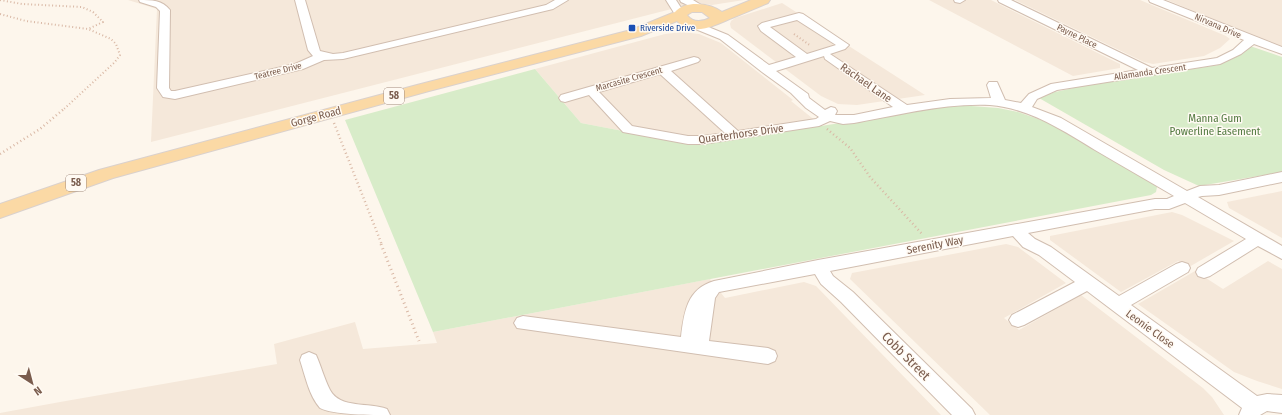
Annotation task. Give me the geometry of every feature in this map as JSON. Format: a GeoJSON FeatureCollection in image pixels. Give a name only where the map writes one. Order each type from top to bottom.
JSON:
{"type":"FeatureCollection","features":[{"type":"Feature","properties":{"kind":"main road","name":"58"},"geometry":{"type":"LineString","coordinates":[[752,0],[686,10],[686,19],[704,25],[763,0]]}},
{"type":"Feature","properties":{"kind":"main road"},"geometry":{"type":"LineString","coordinates":[[702,8],[716,14],[716,19]]}},
{"type":"Feature","properties":{"kind":"main road","name":"Gorge Road"},"geometry":{"type":"LineString","coordinates":[[0,211],[61,188],[106,174],[686,19]]}},
{"type":"Feature","properties":{"kind":"street","name":"Teatree Drive"},"geometry":{"type":"LineString","coordinates":[[144,0],[160,6],[165,10],[163,88],[167,94],[175,95],[299,67],[322,56],[338,57],[537,10],[563,0]]}},
{"type":"Feature","properties":{"kind":"street"},"geometry":{"type":"LineString","coordinates":[[300,0],[314,50],[322,56]]}},
{"type":"Feature","properties":{"kind":"street"},"geometry":{"type":"LineString","coordinates":[[671,0],[686,19],[724,37],[797,93],[810,106],[825,116],[844,120],[878,113],[969,101],[999,102],[1028,109],[1056,121],[1282,254]]}},
{"type":"Feature","properties":{"kind":"street"},"geometry":{"type":"LineString","coordinates":[[685,0],[702,8]]}},
{"type":"Feature","properties":{"kind":"street","name":"Payne Place"},"geometry":{"type":"LineString","coordinates":[[1003,0],[1150,72]]}},
{"type":"Feature","properties":{"kind":"street","name":"Nirvana Drive"},"geometry":{"type":"LineString","coordinates":[[1154,0],[1251,40],[1282,51]]}},
{"type":"Feature","properties":{"kind":"street"},"geometry":{"type":"LineString","coordinates":[[766,70],[841,47],[843,44],[799,16],[763,26],[805,58]]}},
{"type":"Feature","properties":{"kind":"street"},"geometry":{"type":"LineString","coordinates":[[716,19],[724,37]]}},
{"type":"Feature","properties":{"kind":"street","name":"Allamanda Crescent"},"geometry":{"type":"LineString","coordinates":[[1028,109],[1044,91],[1059,86],[1220,61],[1237,52],[1251,40]]}},
{"type":"Feature","properties":{"kind":"street","name":"Rachael Lane"},"geometry":{"type":"LineString","coordinates":[[829,57],[904,110]]}},
{"type":"Feature","properties":{"kind":"street","name":"Marcasite Crescent"},"geometry":{"type":"LineString","coordinates":[[565,98],[694,60]]}},
{"type":"Feature","properties":{"kind":"street"},"geometry":{"type":"LineString","coordinates":[[662,69],[735,135]]}},
{"type":"Feature","properties":{"kind":"street"},"geometry":{"type":"LineString","coordinates":[[993,85],[999,102]]}},
{"type":"Feature","properties":{"kind":"street","name":"Quarterhorse Drive"},"geometry":{"type":"LineString","coordinates":[[591,90],[629,129],[693,140],[735,135],[825,116]]}},
{"type":"Feature","properties":{"kind":"street","name":"Serenity Way"},"geometry":{"type":"LineString","coordinates":[[694,346],[707,297],[715,286],[1021,228],[1155,204],[1173,203],[1185,197],[1282,177]]}},
{"type":"Feature","properties":{"kind":"street","name":"Leonie Close"},"geometry":{"type":"LineString","coordinates":[[1021,228],[1029,243],[1045,251],[1118,305],[1252,410],[1264,402],[1282,404]]}},
{"type":"Feature","properties":{"kind":"street"},"geometry":{"type":"LineString","coordinates":[[1204,272],[1258,239]]}},
{"type":"Feature","properties":{"kind":"street","name":"Cobb Street"},"geometry":{"type":"LineString","coordinates":[[823,265],[827,280],[847,297],[965,415]]}},
{"type":"Feature","properties":{"kind":"street"},"geometry":{"type":"LineString","coordinates":[[1118,305],[1182,268]]}},
{"type":"Feature","properties":{"kind":"street"},"geometry":{"type":"LineString","coordinates":[[1018,320],[1087,283]]}},
{"type":"Feature","properties":{"kind":"street"},"geometry":{"type":"LineString","coordinates":[[523,323],[768,356]]}},
{"type":"Feature","properties":{"kind":"street"},"geometry":{"type":"LineString","coordinates":[[309,360],[324,397],[331,405],[339,409],[380,415]]}},
{"type":"Feature","properties":{"kind":"path"},"geometry":{"type":"LineString","coordinates":[[0,0],[22,4],[82,7],[93,12],[103,22],[88,29]]}},
{"type":"Feature","properties":{"kind":"path"},"geometry":{"type":"LineString","coordinates":[[0,14],[26,21],[88,29],[116,44],[120,55],[115,62],[82,94],[40,129],[0,154]]}},
{"type":"Feature","properties":{"kind":"path"},"geometry":{"type":"LineString","coordinates":[[330,113],[419,341]]}},
{"type":"Feature","properties":{"kind":"path"},"geometry":{"type":"LineString","coordinates":[[825,116],[870,177],[932,245]]}},
{"type":"Feature","properties":{"kind":"shaded area"},"geometry":{"type":"Polygon","coordinates":[[[128,0],[744,0],[712,5],[695,3],[151,142],[157,9],[128,0]]]}},
{"type":"Feature","properties":{"kind":"shaded area"},"geometry":{"type":"Polygon","coordinates":[[[929,0],[991,0],[1120,64],[1120,68],[1073,76],[929,0]]]}},
{"type":"Feature","properties":{"kind":"shaded area"},"geometry":{"type":"Polygon","coordinates":[[[1015,0],[1140,0],[1230,39],[1220,48],[1204,56],[1153,64],[1144,62],[1015,0]]]}},
{"type":"Feature","properties":{"kind":"shaded area"},"geometry":{"type":"Polygon","coordinates":[[[1167,0],[1282,0],[1282,47],[1274,44],[1167,0]]]}},
{"type":"Feature","properties":{"kind":"shaded area"},"geometry":{"type":"Polygon","coordinates":[[[782,3],[925,95],[857,105],[838,104],[821,96],[731,28],[731,21],[735,18],[782,3]]]}},
{"type":"Feature","properties":{"kind":"shaded area"},"geometry":{"type":"Polygon","coordinates":[[[683,32],[699,34],[721,43],[793,100],[791,101],[822,126],[696,145],[581,123],[535,69],[665,34],[683,32]]]}},
{"type":"Feature","properties":{"kind":"shaded area"},"geometry":{"type":"Polygon","coordinates":[[[1282,191],[1282,238],[1229,208],[1227,202],[1282,191]]]}},
{"type":"Feature","properties":{"kind":"shaded area"},"geometry":{"type":"Polygon","coordinates":[[[1172,212],[1182,215],[1234,241],[1189,267],[1178,261],[1121,292],[1050,240],[1050,236],[1172,212]]]}},
{"type":"Feature","properties":{"kind":"shaded area"},"geometry":{"type":"Polygon","coordinates":[[[1006,244],[1018,247],[1066,283],[1004,318],[1019,330],[1081,295],[1203,388],[1212,397],[1224,415],[990,415],[850,279],[852,273],[1006,244]]]}},
{"type":"Feature","properties":{"kind":"shaded area"},"geometry":{"type":"Polygon","coordinates":[[[1268,261],[1282,269],[1282,389],[1234,372],[1138,304],[1195,271],[1223,289],[1268,261]]]}},
{"type":"Feature","properties":{"kind":"shaded area"},"geometry":{"type":"Polygon","coordinates":[[[710,279],[725,298],[804,282],[816,286],[941,415],[0,415],[0,413],[277,364],[274,344],[355,322],[363,349],[437,343],[433,332],[710,279]]]}},
{"type":"Feature","properties":{"kind":"green space","name":"Manna Gum Powerline Easement"},"geometry":{"type":"Polygon","coordinates":[[[1248,47],[1253,47],[1282,57],[1282,172],[1199,186],[1164,170],[1039,98],[1055,92],[1087,85],[1218,65],[1236,57],[1248,47]]]}},
{"type":"Feature","properties":{"kind":"green space"},"geometry":{"type":"Polygon","coordinates":[[[535,69],[581,123],[696,145],[958,105],[998,108],[1018,112],[1060,128],[1157,187],[1156,192],[1151,195],[433,332],[345,120],[535,69]]]}},
{"type":"Feature","properties":{"kind":"place","name":"Riverside Drive"},"geometry":{"type":"Point","coordinates":[632,28]}}]}
